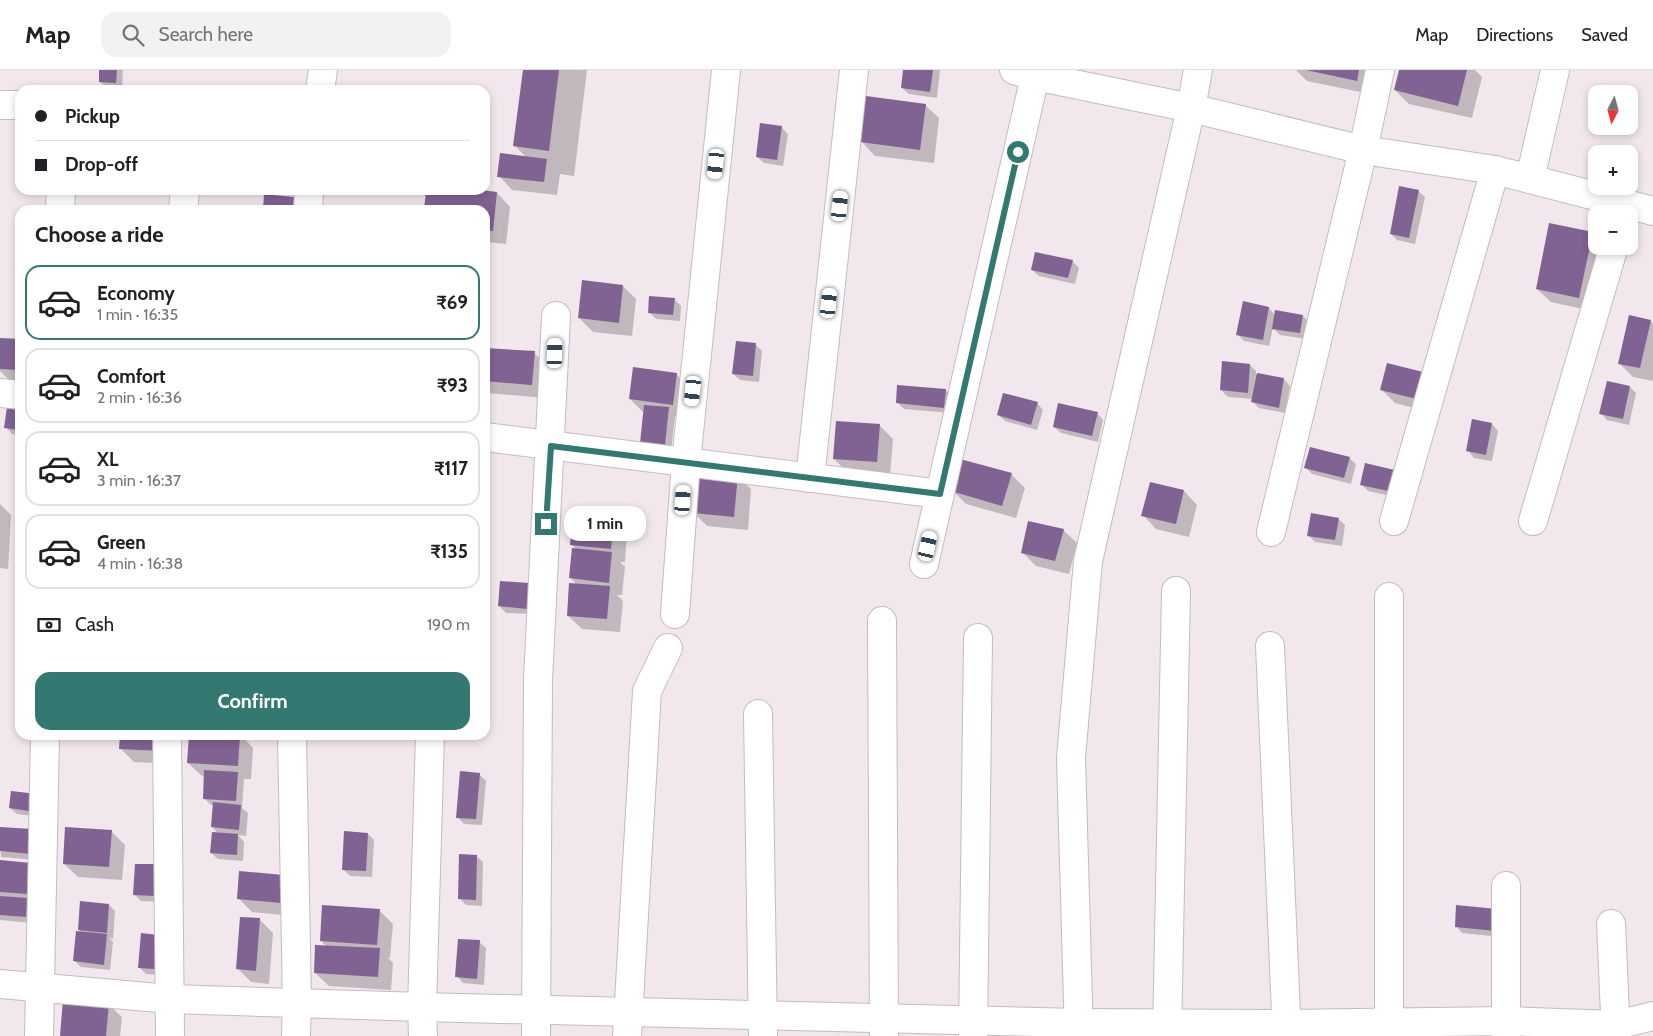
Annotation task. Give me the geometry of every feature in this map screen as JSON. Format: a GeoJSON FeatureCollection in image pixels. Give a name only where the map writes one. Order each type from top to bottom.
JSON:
{"type":"FeatureCollection","features":[{"type":"Feature","properties":{"kind":"street"},"geometry":{"type":"LineString","coordinates":[[320,85],[322,70]]}},
{"type":"Feature","properties":{"kind":"street"},"geometry":{"type":"LineString","coordinates":[[675,614],[686,462],[726,70]]}},
{"type":"Feature","properties":{"kind":"street"},"geometry":{"type":"LineString","coordinates":[[810,478],[854,70]]}},
{"type":"Feature","properties":{"kind":"street"},"geometry":{"type":"LineString","coordinates":[[1079,1029],[1071,758],[1088,561],[1192,108],[1198,70]]}},
{"type":"Feature","properties":{"kind":"street"},"geometry":{"type":"LineString","coordinates":[[1271,532],[1363,150],[1380,70]]}},
{"type":"Feature","properties":{"kind":"street"},"geometry":{"type":"LineString","coordinates":[[1530,179],[1555,70]]}},
{"type":"Feature","properties":{"kind":"street"},"geometry":{"type":"LineString","coordinates":[[924,564],[940,494],[1024,73],[1192,108],[1363,150],[1495,170],[1612,205]]}},
{"type":"Feature","properties":{"kind":"street"},"geometry":{"type":"LineString","coordinates":[[0,105],[15,105]]}},
{"type":"Feature","properties":{"kind":"street"},"geometry":{"type":"LineString","coordinates":[[1394,522],[1495,170]]}},
{"type":"Feature","properties":{"kind":"street"},"geometry":{"type":"LineString","coordinates":[[1638,210],[1653,211]]}},
{"type":"Feature","properties":{"kind":"street"},"geometry":{"type":"LineString","coordinates":[[1533,520],[1611,255]]}},
{"type":"Feature","properties":{"kind":"street"},"geometry":{"type":"LineString","coordinates":[[536,1023],[538,680],[556,316]]}},
{"type":"Feature","properties":{"kind":"street"},"geometry":{"type":"LineString","coordinates":[[0,394],[15,395]]}},
{"type":"Feature","properties":{"kind":"street"},"geometry":{"type":"LineString","coordinates":[[490,438],[940,494]]}},
{"type":"Feature","properties":{"kind":"street"},"geometry":{"type":"LineString","coordinates":[[1167,1030],[1176,591]]}},
{"type":"Feature","properties":{"kind":"street"},"geometry":{"type":"LineString","coordinates":[[1388,1030],[1389,598]]}},
{"type":"Feature","properties":{"kind":"street"},"geometry":{"type":"LineString","coordinates":[[882,621],[884,1027]]}},
{"type":"Feature","properties":{"kind":"street"},"geometry":{"type":"LineString","coordinates":[[972,1028],[978,638]]}},
{"type":"Feature","properties":{"kind":"street"},"geometry":{"type":"LineString","coordinates":[[1270,646],[1287,1030]]}},
{"type":"Feature","properties":{"kind":"street"},"geometry":{"type":"LineString","coordinates":[[628,1024],[647,691],[668,648]]}},
{"type":"Feature","properties":{"kind":"street"},"geometry":{"type":"LineString","coordinates":[[758,714],[763,1025]]}},
{"type":"Feature","properties":{"kind":"street"},"geometry":{"type":"LineString","coordinates":[[39,1036],[44,740]]}},
{"type":"Feature","properties":{"kind":"street"},"geometry":{"type":"LineString","coordinates":[[167,740],[170,1036]]}},
{"type":"Feature","properties":{"kind":"street"},"geometry":{"type":"LineString","coordinates":[[292,740],[296,1036]]}},
{"type":"Feature","properties":{"kind":"street"},"geometry":{"type":"LineString","coordinates":[[423,1036],[422,1007],[430,740]]}},
{"type":"Feature","properties":{"kind":"street"},"geometry":{"type":"LineString","coordinates":[[1506,886],[1506,1028]]}},
{"type":"Feature","properties":{"kind":"street"},"geometry":{"type":"LineString","coordinates":[[1610,924],[1616,1030]]}},
{"type":"Feature","properties":{"kind":"street"},"geometry":{"type":"LineString","coordinates":[[0,984],[170,998],[422,1007],[536,1023],[1167,1030],[1506,1028],[1616,1030],[1653,1016]]}},
{"type":"Feature","properties":{"kind":"building"},"geometry":{"type":"Polygon","coordinates":[[[99,70],[117,70],[116,83],[99,82],[99,70]]]}},
{"type":"Feature","properties":{"kind":"building"},"geometry":{"type":"Polygon","coordinates":[[[523,70],[559,70],[549,151],[513,146],[523,70]]]}},
{"type":"Feature","properties":{"kind":"building"},"geometry":{"type":"Polygon","coordinates":[[[903,70],[933,70],[930,92],[901,88],[903,70]]]}},
{"type":"Feature","properties":{"kind":"building"},"geometry":{"type":"Polygon","coordinates":[[[1306,70],[1359,70],[1357,81],[1306,70]]]}},
{"type":"Feature","properties":{"kind":"building"},"geometry":{"type":"Polygon","coordinates":[[[1399,70],[1467,70],[1458,106],[1394,90],[1399,70]]]}},
{"type":"Feature","properties":{"kind":"building"},"geometry":{"type":"Polygon","coordinates":[[[866,96],[926,104],[920,150],[860,142],[866,96]]]}},
{"type":"Feature","properties":{"kind":"building"},"geometry":{"type":"Polygon","coordinates":[[[760,123],[782,126],[777,160],[756,157],[760,123]]]}},
{"type":"Feature","properties":{"kind":"building"},"geometry":{"type":"Polygon","coordinates":[[[500,153],[547,159],[544,182],[497,177],[500,153]]]}},
{"type":"Feature","properties":{"kind":"building"},"geometry":{"type":"Polygon","coordinates":[[[1399,186],[1419,190],[1409,238],[1390,234],[1399,186]]]}},
{"type":"Feature","properties":{"kind":"building"},"geometry":{"type":"Polygon","coordinates":[[[490,191],[497,192],[493,231],[490,231],[490,205],[424,205],[426,195],[490,195],[490,191]]]}},
{"type":"Feature","properties":{"kind":"building"},"geometry":{"type":"Polygon","coordinates":[[[264,195],[294,197],[293,205],[263,205],[264,195]]]}},
{"type":"Feature","properties":{"kind":"building"},"geometry":{"type":"Polygon","coordinates":[[[1549,223],[1588,231],[1588,255],[1579,298],[1536,289],[1549,223]]]}},
{"type":"Feature","properties":{"kind":"building"},"geometry":{"type":"Polygon","coordinates":[[[1035,252],[1073,260],[1068,278],[1031,270],[1035,252]]]}},
{"type":"Feature","properties":{"kind":"building"},"geometry":{"type":"Polygon","coordinates":[[[582,280],[623,285],[619,323],[578,318],[582,280]]]}},
{"type":"Feature","properties":{"kind":"building"},"geometry":{"type":"Polygon","coordinates":[[[649,296],[675,298],[673,315],[648,313],[649,296]]]}},
{"type":"Feature","properties":{"kind":"building"},"geometry":{"type":"Polygon","coordinates":[[[1243,301],[1269,307],[1263,340],[1236,335],[1243,301]]]}},
{"type":"Feature","properties":{"kind":"building"},"geometry":{"type":"Polygon","coordinates":[[[1275,310],[1303,315],[1300,333],[1272,329],[1275,310]]]}},
{"type":"Feature","properties":{"kind":"building"},"geometry":{"type":"Polygon","coordinates":[[[1629,315],[1651,320],[1640,368],[1618,364],[1629,315]]]}},
{"type":"Feature","properties":{"kind":"building"},"geometry":{"type":"Polygon","coordinates":[[[0,338],[15,339],[15,370],[0,369],[0,338]]]}},
{"type":"Feature","properties":{"kind":"building"},"geometry":{"type":"Polygon","coordinates":[[[736,341],[756,343],[753,376],[732,374],[736,341]]]}},
{"type":"Feature","properties":{"kind":"building"},"geometry":{"type":"Polygon","coordinates":[[[490,348],[535,351],[532,385],[490,381],[490,348]]]}},
{"type":"Feature","properties":{"kind":"building"},"geometry":{"type":"Polygon","coordinates":[[[1222,361],[1250,364],[1248,393],[1220,390],[1222,361]]]}},
{"type":"Feature","properties":{"kind":"building"},"geometry":{"type":"Polygon","coordinates":[[[1387,363],[1427,373],[1421,400],[1380,390],[1387,363]]]}},
{"type":"Feature","properties":{"kind":"building"},"geometry":{"type":"Polygon","coordinates":[[[633,367],[677,373],[673,405],[629,399],[633,367]]]}},
{"type":"Feature","properties":{"kind":"building"},"geometry":{"type":"Polygon","coordinates":[[[1257,373],[1284,378],[1279,408],[1251,402],[1257,373]]]}},
{"type":"Feature","properties":{"kind":"building"},"geometry":{"type":"Polygon","coordinates":[[[1607,381],[1630,386],[1623,419],[1599,414],[1607,381]]]}},
{"type":"Feature","properties":{"kind":"building"},"geometry":{"type":"Polygon","coordinates":[[[897,385],[946,389],[944,408],[896,403],[897,385]]]}},
{"type":"Feature","properties":{"kind":"building"},"geometry":{"type":"Polygon","coordinates":[[[1003,393],[1038,402],[1031,425],[997,415],[1003,393]]]}},
{"type":"Feature","properties":{"kind":"building"},"geometry":{"type":"Polygon","coordinates":[[[1058,403],[1098,412],[1092,436],[1053,427],[1058,403]]]}},
{"type":"Feature","properties":{"kind":"building"},"geometry":{"type":"Polygon","coordinates":[[[644,405],[669,407],[665,445],[640,443],[644,405]]]}},
{"type":"Feature","properties":{"kind":"building"},"geometry":{"type":"Polygon","coordinates":[[[7,407],[15,408],[15,429],[4,428],[7,407]]]}},
{"type":"Feature","properties":{"kind":"building"},"geometry":{"type":"Polygon","coordinates":[[[1472,419],[1492,423],[1486,455],[1466,451],[1472,419]]]}},
{"type":"Feature","properties":{"kind":"building"},"geometry":{"type":"Polygon","coordinates":[[[836,421],[880,424],[877,462],[833,459],[836,421]]]}},
{"type":"Feature","properties":{"kind":"building"},"geometry":{"type":"Polygon","coordinates":[[[1310,447],[1350,457],[1344,478],[1304,468],[1310,447]]]}},
{"type":"Feature","properties":{"kind":"building"},"geometry":{"type":"Polygon","coordinates":[[[960,459],[1012,473],[1002,506],[951,491],[960,459]]]}},
{"type":"Feature","properties":{"kind":"building"},"geometry":{"type":"Polygon","coordinates":[[[1365,463],[1403,472],[1398,493],[1360,485],[1365,463]]]}},
{"type":"Feature","properties":{"kind":"building"},"geometry":{"type":"Polygon","coordinates":[[[696,471],[738,474],[734,517],[693,513],[696,471]]]}},
{"type":"Feature","properties":{"kind":"building"},"geometry":{"type":"Polygon","coordinates":[[[1150,482],[1184,490],[1176,524],[1141,516],[1150,482]]]}},
{"type":"Feature","properties":{"kind":"building"},"geometry":{"type":"Polygon","coordinates":[[[573,512],[614,516],[611,549],[570,545],[573,512]]]}},
{"type":"Feature","properties":{"kind":"building"},"geometry":{"type":"Polygon","coordinates":[[[1311,513],[1339,518],[1335,540],[1307,536],[1311,513]]]}},
{"type":"Feature","properties":{"kind":"building"},"geometry":{"type":"Polygon","coordinates":[[[1028,521],[1064,529],[1055,561],[1021,553],[1028,521]]]}},
{"type":"Feature","properties":{"kind":"building"},"geometry":{"type":"Polygon","coordinates":[[[572,548],[612,552],[609,583],[569,578],[572,548]]]}},
{"type":"Feature","properties":{"kind":"building"},"geometry":{"type":"Polygon","coordinates":[[[500,581],[529,583],[527,609],[498,606],[500,581]]]}},
{"type":"Feature","properties":{"kind":"building"},"geometry":{"type":"Polygon","coordinates":[[[569,583],[610,586],[607,619],[567,616],[569,583]]]}},
{"type":"Feature","properties":{"kind":"building"},"geometry":{"type":"Polygon","coordinates":[[[120,740],[162,740],[162,751],[119,749],[120,740]]]}},
{"type":"Feature","properties":{"kind":"building"},"geometry":{"type":"Polygon","coordinates":[[[189,740],[240,740],[238,766],[187,763],[189,740]]]}},
{"type":"Feature","properties":{"kind":"building"},"geometry":{"type":"Polygon","coordinates":[[[204,770],[238,772],[236,801],[203,799],[204,770]]]}},
{"type":"Feature","properties":{"kind":"building"},"geometry":{"type":"Polygon","coordinates":[[[460,771],[480,773],[476,819],[456,818],[460,771]]]}},
{"type":"Feature","properties":{"kind":"building"},"geometry":{"type":"Polygon","coordinates":[[[11,791],[37,794],[35,812],[9,808],[11,791]]]}},
{"type":"Feature","properties":{"kind":"building"},"geometry":{"type":"Polygon","coordinates":[[[213,802],[241,805],[239,830],[211,827],[213,802]]]}},
{"type":"Feature","properties":{"kind":"building"},"geometry":{"type":"Polygon","coordinates":[[[0,827],[33,829],[31,854],[0,851],[0,827]]]}},
{"type":"Feature","properties":{"kind":"building"},"geometry":{"type":"Polygon","coordinates":[[[65,827],[112,830],[109,867],[63,864],[65,827]]]}},
{"type":"Feature","properties":{"kind":"building"},"geometry":{"type":"Polygon","coordinates":[[[344,831],[368,833],[366,871],[342,870],[344,831]]]}},
{"type":"Feature","properties":{"kind":"building"},"geometry":{"type":"Polygon","coordinates":[[[212,832],[238,834],[237,855],[210,853],[212,832]]]}},
{"type":"Feature","properties":{"kind":"building"},"geometry":{"type":"Polygon","coordinates":[[[459,854],[477,855],[476,900],[458,899],[459,854]]]}},
{"type":"Feature","properties":{"kind":"building"},"geometry":{"type":"Polygon","coordinates":[[[0,860],[31,863],[28,894],[0,892],[0,860]]]}},
{"type":"Feature","properties":{"kind":"building"},"geometry":{"type":"Polygon","coordinates":[[[135,864],[156,864],[155,896],[133,895],[135,864]]]}},
{"type":"Feature","properties":{"kind":"building"},"geometry":{"type":"Polygon","coordinates":[[[239,871],[283,875],[281,903],[237,899],[239,871]]]}},
{"type":"Feature","properties":{"kind":"building"},"geometry":{"type":"Polygon","coordinates":[[[0,896],[28,898],[26,917],[0,915],[0,896]]]}},
{"type":"Feature","properties":{"kind":"building"},"geometry":{"type":"Polygon","coordinates":[[[80,901],[109,904],[107,933],[78,930],[80,901]]]}},
{"type":"Feature","properties":{"kind":"building"},"geometry":{"type":"Polygon","coordinates":[[[322,905],[380,909],[377,945],[320,941],[322,905]]]}},
{"type":"Feature","properties":{"kind":"building"},"geometry":{"type":"Polygon","coordinates":[[[1456,905],[1497,909],[1496,931],[1455,927],[1456,905]]]}},
{"type":"Feature","properties":{"kind":"building"},"geometry":{"type":"Polygon","coordinates":[[[240,917],[260,918],[256,971],[236,969],[240,917]]]}},
{"type":"Feature","properties":{"kind":"building"},"geometry":{"type":"Polygon","coordinates":[[[76,931],[107,934],[104,965],[73,961],[76,931]]]}},
{"type":"Feature","properties":{"kind":"building"},"geometry":{"type":"Polygon","coordinates":[[[141,933],[158,935],[155,969],[138,968],[141,933]]]}},
{"type":"Feature","properties":{"kind":"building"},"geometry":{"type":"Polygon","coordinates":[[[458,939],[480,940],[477,979],[455,977],[458,939]]]}},
{"type":"Feature","properties":{"kind":"building"},"geometry":{"type":"Polygon","coordinates":[[[315,945],[380,948],[378,977],[314,973],[315,945]]]}},
{"type":"Feature","properties":{"kind":"building"},"geometry":{"type":"Polygon","coordinates":[[[63,999],[109,1003],[106,1036],[60,1036],[63,999]]]}},
{"type":"Feature","properties":{"kind":"route"},"geometry":{"type":"LineString","coordinates":[[546,524],[551,446],[940,494],[1018,152]]}}]}
